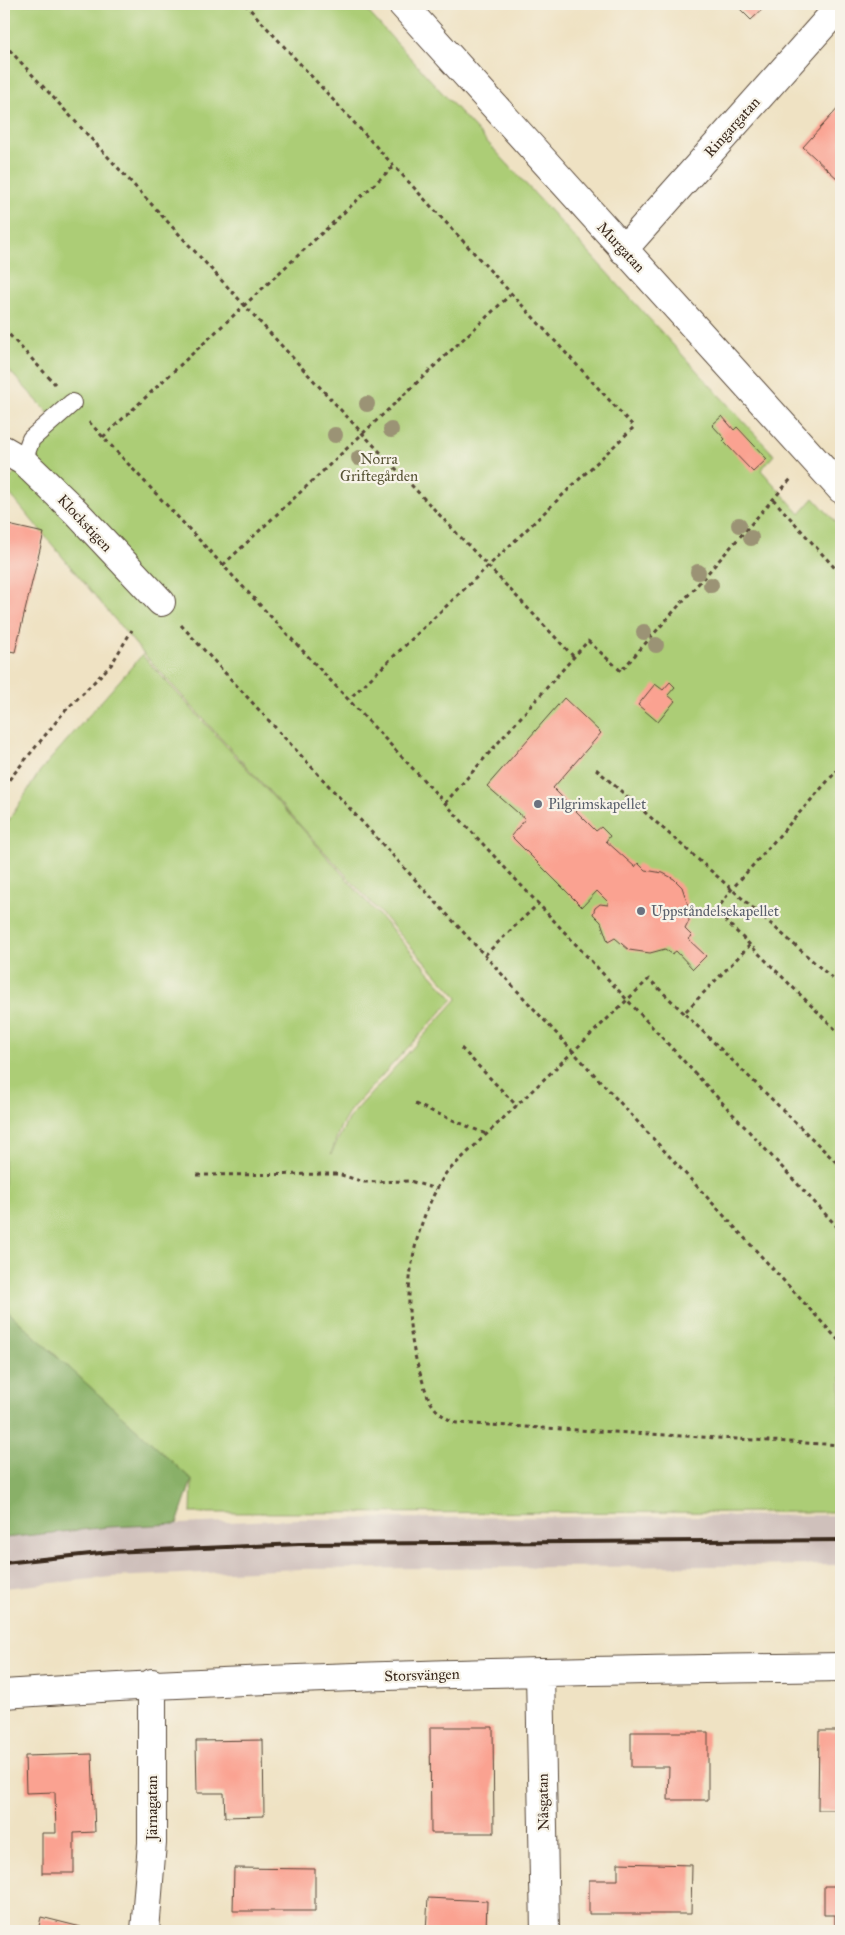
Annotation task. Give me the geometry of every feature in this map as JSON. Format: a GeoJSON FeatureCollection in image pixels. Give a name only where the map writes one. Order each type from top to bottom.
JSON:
{"type":"FeatureCollection","features":[{"type":"Feature","properties":{"kind":"street","name":"Murgatan"},"geometry":{"type":"LineString","coordinates":[[402,4],[841,489]]}},
{"type":"Feature","properties":{"kind":"street","name":"Ringargatan"},"geometry":{"type":"LineString","coordinates":[[623,250],[841,5]]}},
{"type":"Feature","properties":{"kind":"street","name":"Klockstigen"},"geometry":{"type":"LineString","coordinates":[[14,456],[76,512],[160,602]]}},
{"type":"Feature","properties":{"kind":"street","name":"Storsvängen"},"geometry":{"type":"LineString","coordinates":[[4,1694],[152,1684],[540,1672],[841,1667]]}},
{"type":"Feature","properties":{"kind":"street","name":"Nåsgatan"},"geometry":{"type":"LineString","coordinates":[[540,1672],[545,1931]]}},
{"type":"Feature","properties":{"kind":"street","name":"Järnagatan"},"geometry":{"type":"LineString","coordinates":[[145,1931],[152,1843],[152,1684]]}},
{"type":"Feature","properties":{"kind":"lane"},"geometry":{"type":"LineString","coordinates":[[14,456],[31,438],[72,403]]}},
{"type":"Feature","properties":{"kind":"path"},"geometry":{"type":"LineString","coordinates":[[245,4],[396,165],[510,294],[634,428],[349,699]]}},
{"type":"Feature","properties":{"kind":"path"},"geometry":{"type":"LineString","coordinates":[[4,44],[362,433],[573,656]]}},
{"type":"Feature","properties":{"kind":"path"},"geometry":{"type":"LineString","coordinates":[[103,438],[396,165]]}},
{"type":"Feature","properties":{"kind":"path"},"geometry":{"type":"LineString","coordinates":[[222,565],[510,294]]}},
{"type":"Feature","properties":{"kind":"path"},"geometry":{"type":"LineString","coordinates":[[4,328],[103,438],[446,802],[628,1002],[841,1231]]}},
{"type":"Feature","properties":{"kind":"path"},"geometry":{"type":"LineString","coordinates":[[446,802],[588,641],[621,671],[812,457]]}},
{"type":"Feature","properties":{"kind":"path"},"geometry":{"type":"LineString","coordinates":[[773,499],[841,576]]}},
{"type":"Feature","properties":{"kind":"path"},"geometry":{"type":"LineString","coordinates":[[160,602],[841,1343]]}},
{"type":"Feature","properties":{"kind":"path"},"geometry":{"type":"LineString","coordinates":[[4,786],[64,712],[111,665],[132,630]]}},
{"type":"Feature","properties":{"kind":"path"},"geometry":{"type":"LineString","coordinates":[[841,766],[731,890],[716,911],[841,1035]]}},
{"type":"Feature","properties":{"kind":"path"},"geometry":{"type":"LineString","coordinates":[[596,769],[841,986]]}},
{"type":"Feature","properties":{"kind":"path"},"geometry":{"type":"LineString","coordinates":[[484,956],[538,904]]}},
{"type":"Feature","properties":{"kind":"path"},"geometry":{"type":"LineString","coordinates":[[684,1013],[750,946]]}},
{"type":"Feature","properties":{"kind":"path"},"geometry":{"type":"LineString","coordinates":[[841,1167],[649,979],[628,1002],[446,1173],[436,1189],[419,1236],[408,1286],[411,1343],[430,1404],[442,1416],[456,1423],[841,1445]]}},
{"type":"Feature","properties":{"kind":"path"},"geometry":{"type":"LineString","coordinates":[[461,1048],[517,1106]]}},
{"type":"Feature","properties":{"kind":"path"},"geometry":{"type":"LineString","coordinates":[[415,1104],[486,1134]]}},
{"type":"Feature","properties":{"kind":"path"},"geometry":{"type":"LineString","coordinates":[[197,1175],[338,1174],[364,1182],[410,1181],[436,1189]]}},
{"type":"Feature","properties":{"kind":"shaded area"},"geometry":{"type":"Polygon","coordinates":[[[841,1515],[841,1565],[300,1569],[112,1577],[4,1588],[4,1538],[108,1527],[298,1519],[841,1515]]]}},
{"type":"Feature","properties":{"kind":"green space","name":"Norra Griftegården"},"geometry":{"type":"Polygon","coordinates":[[[4,4],[361,4],[774,455],[761,470],[800,514],[814,498],[841,528],[841,1512],[191,1513],[192,1480],[4,1308],[4,828],[40,771],[142,655],[298,824],[453,999],[351,1109],[340,1128],[331,1154],[348,1119],[458,998],[142,652],[4,487],[54,419],[4,365],[4,4]]]}},
{"type":"Feature","properties":{"kind":"green space"},"geometry":{"type":"Polygon","coordinates":[[[4,1308],[192,1480],[177,1524],[108,1527],[4,1538],[4,1308]]]}},
{"type":"Feature","properties":{"kind":"building"},"geometry":{"type":"Polygon","coordinates":[[[735,4],[768,4],[751,20],[735,4]]]}},
{"type":"Feature","properties":{"kind":"building"},"geometry":{"type":"Polygon","coordinates":[[[841,105],[841,179],[840,181],[803,147],[841,105]]]}},
{"type":"Feature","properties":{"kind":"building"},"geometry":{"type":"Polygon","coordinates":[[[722,416],[734,430],[737,427],[767,459],[753,472],[723,441],[725,439],[712,425],[722,416]]]}},
{"type":"Feature","properties":{"kind":"building"},"geometry":{"type":"Polygon","coordinates":[[[4,524],[44,533],[15,652],[4,650],[4,524]]]}},
{"type":"Feature","properties":{"kind":"building"},"geometry":{"type":"Polygon","coordinates":[[[670,682],[675,687],[668,695],[675,701],[658,722],[638,705],[655,684],[663,690],[670,682]]]}},
{"type":"Feature","properties":{"kind":"building","name":"Pilgrimskapellet"},"geometry":{"type":"Polygon","coordinates":[[[564,698],[601,733],[553,788],[596,831],[601,827],[610,836],[606,841],[635,867],[638,863],[645,870],[663,873],[674,879],[682,887],[689,908],[689,921],[685,929],[692,936],[688,939],[706,956],[693,969],[676,951],[672,954],[665,949],[650,953],[629,950],[615,938],[608,942],[601,922],[593,914],[595,908],[600,904],[608,905],[608,902],[597,891],[582,907],[511,836],[525,819],[487,786],[564,698]]]}},
{"type":"Feature","properties":{"kind":"building"},"geometry":{"type":"Polygon","coordinates":[[[430,1727],[493,1727],[494,1833],[431,1833],[430,1727]]]}},
{"type":"Feature","properties":{"kind":"building"},"geometry":{"type":"Polygon","coordinates":[[[819,1731],[841,1731],[841,1810],[818,1810],[819,1731]]]}},
{"type":"Feature","properties":{"kind":"building"},"geometry":{"type":"Polygon","coordinates":[[[631,1732],[708,1732],[708,1800],[668,1800],[669,1767],[631,1767],[631,1732]]]}},
{"type":"Feature","properties":{"kind":"building"},"geometry":{"type":"Polygon","coordinates":[[[263,1740],[264,1816],[225,1817],[224,1793],[197,1793],[196,1741],[263,1740]]]}},
{"type":"Feature","properties":{"kind":"building"},"geometry":{"type":"Polygon","coordinates":[[[92,1754],[95,1832],[74,1833],[74,1873],[42,1873],[42,1833],[56,1833],[55,1792],[26,1793],[25,1756],[92,1754]]]}},
{"type":"Feature","properties":{"kind":"building"},"geometry":{"type":"Polygon","coordinates":[[[618,1863],[692,1865],[691,1914],[589,1914],[589,1880],[618,1880],[618,1863]]]}},
{"type":"Feature","properties":{"kind":"building"},"geometry":{"type":"Polygon","coordinates":[[[234,1868],[315,1869],[315,1911],[233,1911],[234,1868]]]}},
{"type":"Feature","properties":{"kind":"building"},"geometry":{"type":"Polygon","coordinates":[[[824,1886],[841,1886],[841,1931],[835,1931],[835,1915],[824,1915],[824,1886]]]}},
{"type":"Feature","properties":{"kind":"building"},"geometry":{"type":"Polygon","coordinates":[[[428,1898],[487,1901],[486,1931],[426,1931],[428,1898]]]}},
{"type":"Feature","properties":{"kind":"building"},"geometry":{"type":"Polygon","coordinates":[[[41,1917],[81,1927],[80,1931],[38,1931],[41,1917]]]}},
{"type":"Feature","properties":{"kind":"railway"},"geometry":{"type":"LineString","coordinates":[[4,1563],[110,1552],[299,1544],[841,1540]]}},
{"type":"Feature","properties":{"kind":"place","name":"Pilgrimskapellet"},"geometry":{"type":"Point","coordinates":[538,804]}},
{"type":"Feature","properties":{"kind":"place","name":"Uppståndelsekapellet"},"geometry":{"type":"Point","coordinates":[641,911]}}]}
